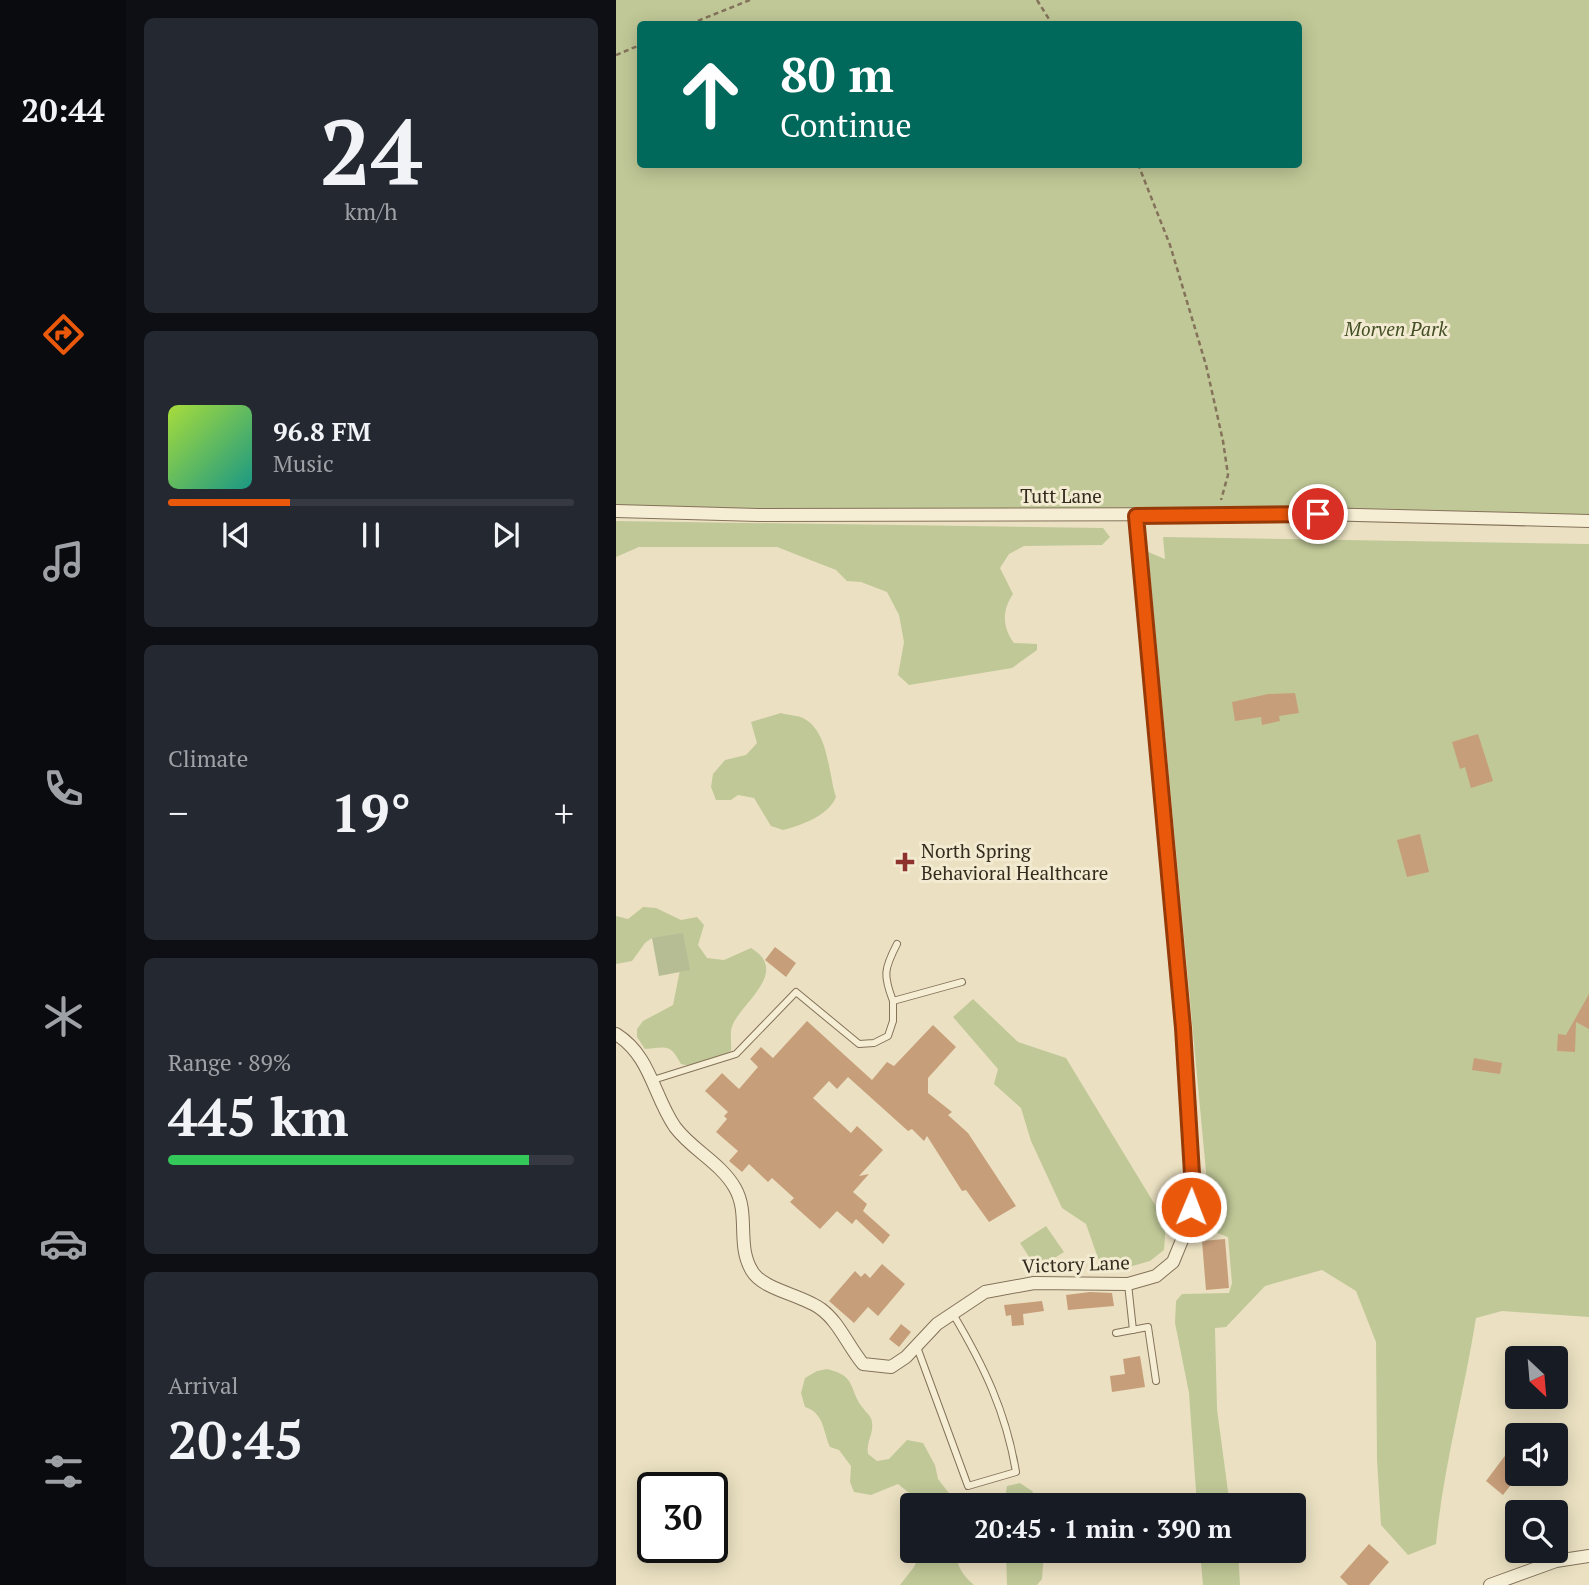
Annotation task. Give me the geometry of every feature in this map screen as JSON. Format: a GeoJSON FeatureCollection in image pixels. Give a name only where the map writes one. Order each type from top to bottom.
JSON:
{"type":"FeatureCollection","features":[{"type":"Feature","properties":{"kind":"street","name":"Tutt Lane"},"geometry":{"type":"LineString","coordinates":[[616,511],[758,515],[1331,514],[1589,521]]}},
{"type":"Feature","properties":{"kind":"street","name":"Victory Lane"},"geometry":{"type":"LineString","coordinates":[[616,1034],[642,1058],[675,1126],[724,1173],[735,1188],[744,1210],[745,1253],[752,1272],[762,1280],[820,1308],[834,1320],[848,1346],[863,1364],[891,1367],[916,1345],[924,1334],[985,1292],[1034,1283],[1128,1284],[1156,1276],[1173,1262],[1189,1223],[1193,1190],[1183,1028]]}},
{"type":"Feature","properties":{"kind":"street"},"geometry":{"type":"LineString","coordinates":[[1490,1585],[1556,1561],[1589,1556]]}},
{"type":"Feature","properties":{"kind":"lane"},"geometry":{"type":"LineString","coordinates":[[1136,516],[1183,1028]]}},
{"type":"Feature","properties":{"kind":"lane"},"geometry":{"type":"LineString","coordinates":[[653,1080],[736,1054],[796,992],[859,1044],[874,1043],[887,1036],[893,1021],[893,1001],[884,978],[888,961],[897,944]]}},
{"type":"Feature","properties":{"kind":"lane"},"geometry":{"type":"LineString","coordinates":[[893,1001],[962,982]]}},
{"type":"Feature","properties":{"kind":"lane"},"geometry":{"type":"LineString","coordinates":[[1128,1284],[1133,1330]]}},
{"type":"Feature","properties":{"kind":"lane"},"geometry":{"type":"LineString","coordinates":[[916,1345],[968,1486],[1016,1472],[1010,1434],[984,1365],[953,1313]]}},
{"type":"Feature","properties":{"kind":"lane"},"geometry":{"type":"LineString","coordinates":[[1116,1332],[1148,1328],[1156,1381]]}},
{"type":"Feature","properties":{"kind":"path"},"geometry":{"type":"LineString","coordinates":[[698,21],[750,0]]}},
{"type":"Feature","properties":{"kind":"path"},"geometry":{"type":"LineString","coordinates":[[1037,0],[1050,21]]}},
{"type":"Feature","properties":{"kind":"path"},"geometry":{"type":"LineString","coordinates":[[616,55],[637,46]]}},
{"type":"Feature","properties":{"kind":"path"},"geometry":{"type":"LineString","coordinates":[[1140,168],[1170,245],[1206,365],[1223,441],[1228,475],[1215,515]]}},
{"type":"Feature","properties":{"kind":"green space","name":"Morven Park"},"geometry":{"type":"Polygon","coordinates":[[[616,0],[1589,0],[1589,524],[616,512],[616,0]]]}},
{"type":"Feature","properties":{"kind":"green space"},"geometry":{"type":"Polygon","coordinates":[[[616,521],[1103,528],[1110,537],[1102,545],[1024,546],[1009,554],[1000,568],[1013,594],[1005,612],[1007,631],[1014,643],[1037,644],[1037,650],[1012,668],[909,685],[898,675],[904,642],[899,615],[887,592],[861,582],[847,581],[836,570],[777,547],[639,547],[616,557],[616,521]]]}},
{"type":"Feature","properties":{"kind":"green space"},"geometry":{"type":"Polygon","coordinates":[[[1163,537],[1589,544],[1589,1317],[1502,1311],[1476,1318],[1439,1515],[1436,1544],[1408,1555],[1381,1525],[1377,1460],[1376,1342],[1356,1291],[1322,1270],[1265,1286],[1226,1327],[1215,1328],[1217,1409],[1228,1493],[1196,1493],[1189,1393],[1175,1323],[1176,1301],[1182,1294],[1229,1293],[1232,1283],[1228,1237],[1217,1233],[1211,1225],[1148,552],[1165,559],[1163,537]]]}},
{"type":"Feature","properties":{"kind":"green space"},"geometry":{"type":"Polygon","coordinates":[[[781,713],[803,718],[818,732],[823,742],[836,797],[821,814],[783,830],[771,826],[754,798],[738,795],[731,800],[716,800],[711,787],[713,774],[725,760],[746,755],[757,743],[751,722],[781,713]]]}},
{"type":"Feature","properties":{"kind":"green space"},"geometry":{"type":"Polygon","coordinates":[[[643,907],[656,908],[681,920],[697,917],[704,925],[698,945],[707,958],[724,960],[751,948],[762,957],[766,966],[765,976],[733,1024],[731,1051],[706,1062],[686,1065],[681,1064],[670,1049],[645,1049],[637,1037],[637,1029],[643,1021],[673,1005],[680,970],[652,938],[632,961],[616,964],[616,916],[628,919],[643,907]]]}},
{"type":"Feature","properties":{"kind":"green space"},"geometry":{"type":"Polygon","coordinates":[[[683,933],[690,970],[659,976],[652,938],[683,933]]]}},
{"type":"Feature","properties":{"kind":"green space"},"geometry":{"type":"Polygon","coordinates":[[[973,999],[1018,1042],[1066,1058],[1166,1223],[1164,1250],[1150,1261],[1118,1270],[1106,1269],[1099,1261],[1086,1224],[1062,1208],[1031,1141],[1021,1108],[994,1084],[998,1069],[953,1017],[973,999]]]}},
{"type":"Feature","properties":{"kind":"green space"},"geometry":{"type":"Polygon","coordinates":[[[1046,1226],[1064,1252],[1037,1269],[1020,1243],[1046,1226]]]}},
{"type":"Feature","properties":{"kind":"green space"},"geometry":{"type":"Polygon","coordinates":[[[827,1369],[837,1372],[851,1384],[858,1401],[871,1418],[868,1454],[877,1461],[889,1459],[907,1440],[923,1443],[935,1465],[938,1479],[949,1493],[909,1493],[898,1484],[871,1495],[854,1492],[850,1482],[851,1466],[839,1450],[830,1447],[819,1418],[805,1407],[801,1393],[805,1378],[827,1369]]]}},
{"type":"Feature","properties":{"kind":"green space"},"geometry":{"type":"Polygon","coordinates":[[[1020,1483],[1033,1493],[1006,1493],[1007,1486],[1020,1483]]]}},
{"type":"Feature","properties":{"kind":"green space"},"geometry":{"type":"Polygon","coordinates":[[[916,1563],[958,1563],[974,1585],[900,1585],[916,1563]]]}},
{"type":"Feature","properties":{"kind":"green space"},"geometry":{"type":"Polygon","coordinates":[[[1006,1563],[1043,1563],[1042,1579],[1037,1585],[1007,1585],[1006,1563]]]}},
{"type":"Feature","properties":{"kind":"green space"},"geometry":{"type":"Polygon","coordinates":[[[1201,1563],[1239,1563],[1240,1585],[1203,1585],[1201,1563]]]}},
{"type":"Feature","properties":{"kind":"building"},"geometry":{"type":"Polygon","coordinates":[[[1295,693],[1299,713],[1279,716],[1280,721],[1262,725],[1261,717],[1235,721],[1232,702],[1268,694],[1295,693]]]}},
{"type":"Feature","properties":{"kind":"building"},"geometry":{"type":"Polygon","coordinates":[[[1478,734],[1493,781],[1471,788],[1465,767],[1460,769],[1452,742],[1478,734]]]}},
{"type":"Feature","properties":{"kind":"building"},"geometry":{"type":"Polygon","coordinates":[[[1420,834],[1429,872],[1407,877],[1397,840],[1420,834]]]}},
{"type":"Feature","properties":{"kind":"building"},"geometry":{"type":"Polygon","coordinates":[[[775,947],[796,963],[786,977],[765,960],[775,947]]]}},
{"type":"Feature","properties":{"kind":"building"},"geometry":{"type":"Polygon","coordinates":[[[1589,994],[1589,1029],[1576,1022],[1575,1052],[1557,1051],[1558,1034],[1566,1035],[1589,994]]]}},
{"type":"Feature","properties":{"kind":"building"},"geometry":{"type":"Polygon","coordinates":[[[807,1021],[872,1080],[887,1062],[894,1066],[933,1025],[956,1047],[928,1078],[928,1093],[952,1112],[948,1115],[968,1133],[1016,1206],[989,1222],[966,1190],[962,1191],[927,1136],[924,1141],[912,1129],[908,1131],[848,1077],[837,1089],[829,1081],[813,1098],[851,1133],[857,1126],[883,1150],[859,1176],[869,1174],[853,1192],[867,1204],[863,1211],[890,1235],[883,1244],[856,1219],[852,1224],[837,1211],[820,1229],[790,1202],[794,1198],[772,1178],[768,1182],[749,1164],[742,1172],[729,1161],[738,1151],[716,1132],[727,1119],[724,1116],[728,1112],[705,1091],[722,1073],[739,1089],[758,1067],[750,1059],[761,1047],[773,1058],[807,1021]]]}},
{"type":"Feature","properties":{"kind":"building"},"geometry":{"type":"Polygon","coordinates":[[[1474,1058],[1502,1063],[1500,1074],[1472,1070],[1474,1058]]]}},
{"type":"Feature","properties":{"kind":"building"},"geometry":{"type":"Polygon","coordinates":[[[1225,1239],[1229,1288],[1206,1290],[1202,1241],[1225,1239]]]}},
{"type":"Feature","properties":{"kind":"building"},"geometry":{"type":"Polygon","coordinates":[[[882,1264],[905,1284],[878,1316],[868,1307],[854,1323],[829,1301],[855,1271],[861,1277],[865,1273],[870,1278],[882,1264]]]}},
{"type":"Feature","properties":{"kind":"building"},"geometry":{"type":"Polygon","coordinates":[[[1112,1293],[1114,1306],[1068,1310],[1066,1295],[1112,1293]]]}},
{"type":"Feature","properties":{"kind":"building"},"geometry":{"type":"Polygon","coordinates":[[[1042,1301],[1044,1311],[1023,1314],[1024,1325],[1012,1326],[1011,1315],[1006,1316],[1004,1305],[1042,1301]]]}},
{"type":"Feature","properties":{"kind":"building"},"geometry":{"type":"Polygon","coordinates":[[[901,1324],[911,1332],[899,1347],[889,1339],[901,1324]]]}},
{"type":"Feature","properties":{"kind":"building"},"geometry":{"type":"Polygon","coordinates":[[[1140,1356],[1145,1387],[1112,1392],[1110,1376],[1125,1374],[1123,1359],[1140,1356]]]}},
{"type":"Feature","properties":{"kind":"building"},"geometry":{"type":"Polygon","coordinates":[[[1505,1456],[1505,1486],[1510,1486],[1503,1495],[1486,1481],[1505,1456]]]}},
{"type":"Feature","properties":{"kind":"building"},"geometry":{"type":"Polygon","coordinates":[[[1369,1544],[1389,1562],[1369,1585],[1348,1585],[1340,1577],[1369,1544]]]}},
{"type":"Feature","properties":{"kind":"place","name":"North Spring Behavioral Healthcare"},"geometry":{"type":"Point","coordinates":[905,862]}},
{"type":"Feature","properties":{"kind":"route"},"geometry":{"type":"LineString","coordinates":[[1191,1207],[1193,1190],[1183,1028],[1136,516],[1318,514]]}}]}
